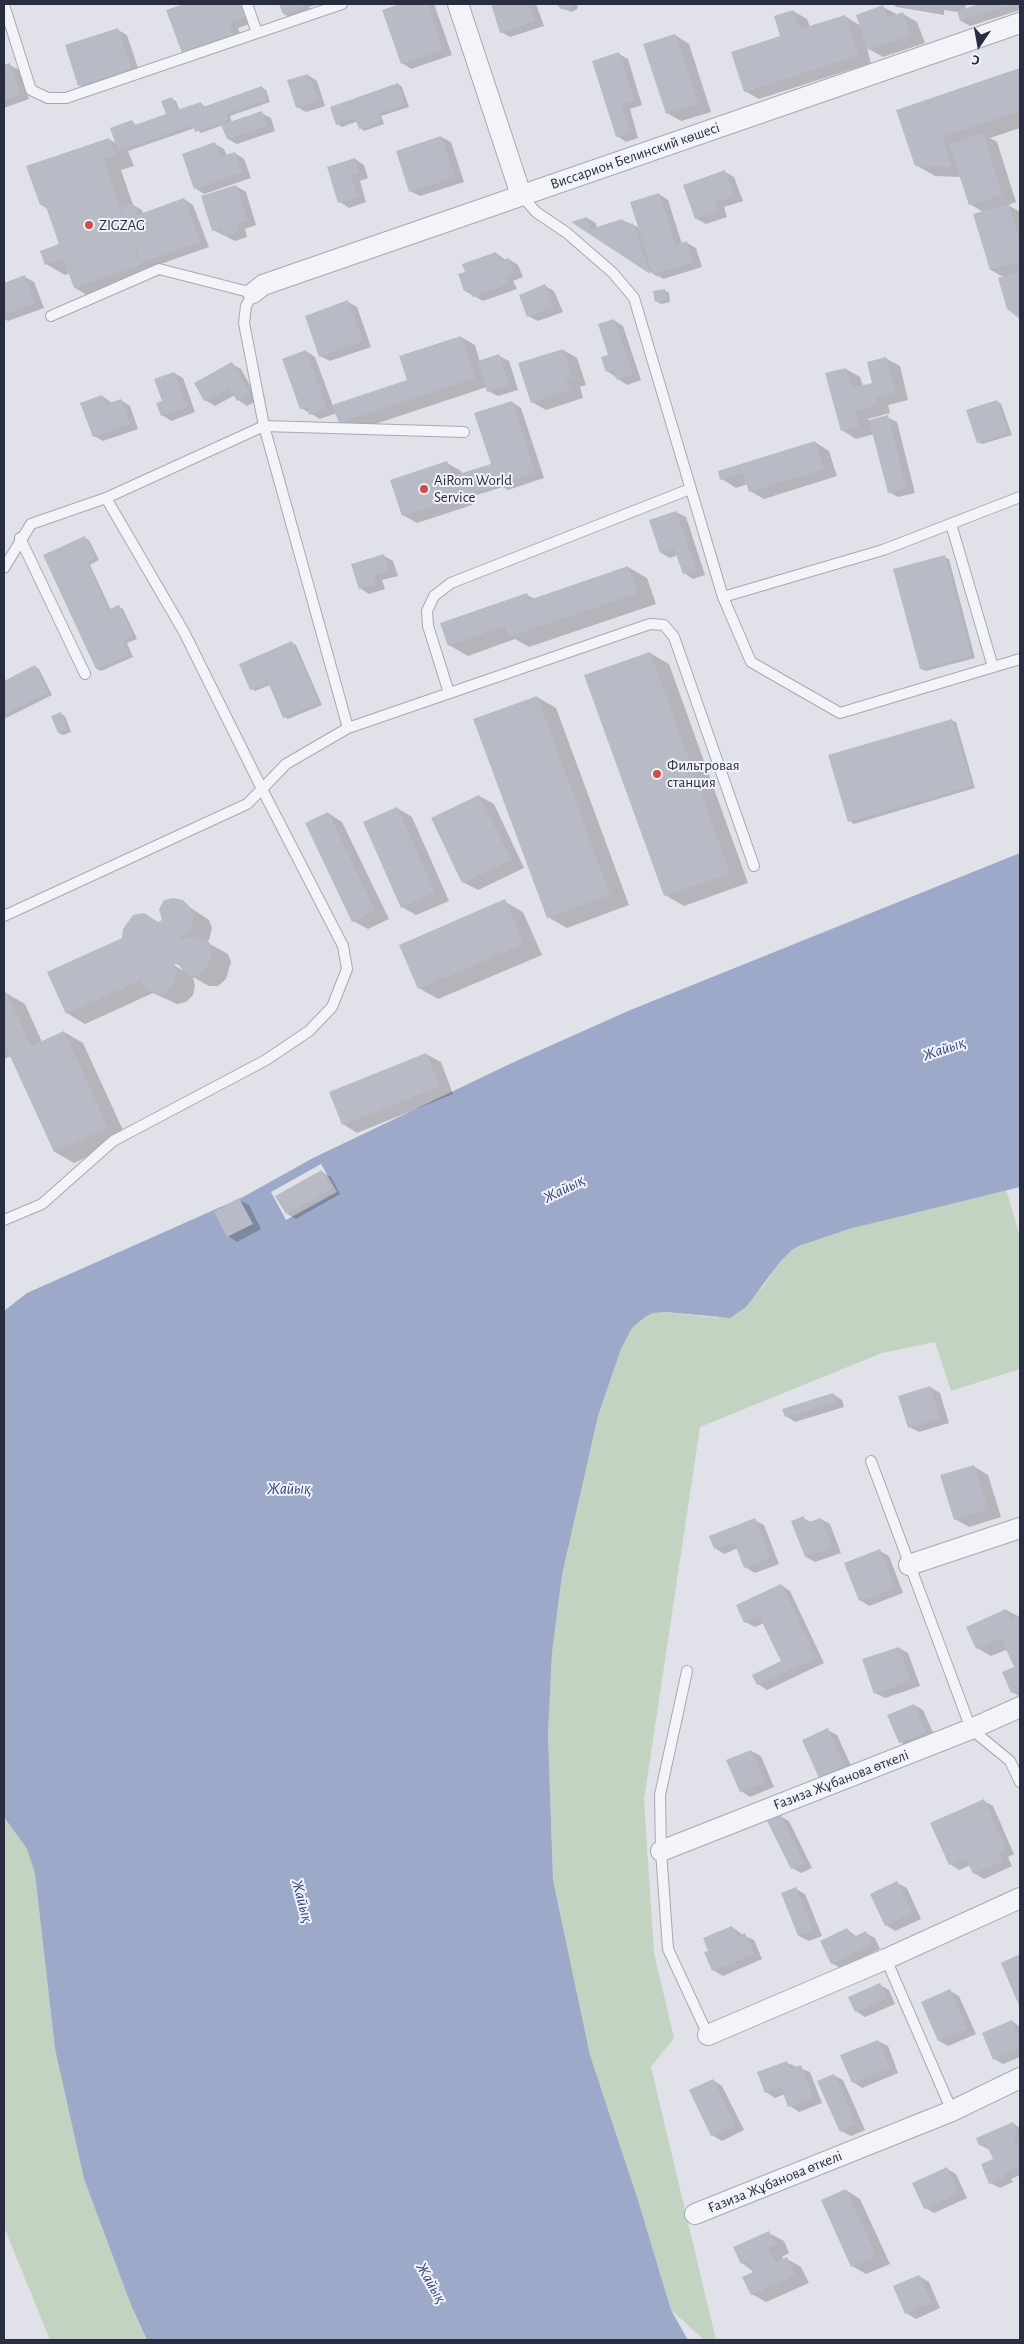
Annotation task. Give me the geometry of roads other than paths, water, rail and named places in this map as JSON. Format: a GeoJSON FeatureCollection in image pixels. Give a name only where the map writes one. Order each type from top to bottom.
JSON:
{"type":"FeatureCollection","features":[{"type":"Feature","properties":{"kind":"street"},"geometry":{"type":"LineString","coordinates":[[458,4],[521,195]]}},
{"type":"Feature","properties":{"kind":"street","name":"Виссарион Белинский көшесі"},"geometry":{"type":"LineString","coordinates":[[252,293],[263,285],[1020,23]]}},
{"type":"Feature","properties":{"kind":"street"},"geometry":{"type":"LineString","coordinates":[[909,1565],[1020,1528]]}},
{"type":"Feature","properties":{"kind":"street","name":"Ғазиза Жұбанова өткелі"},"geometry":{"type":"LineString","coordinates":[[661,1851],[972,1729],[1020,1707]]}},
{"type":"Feature","properties":{"kind":"street"},"geometry":{"type":"LineString","coordinates":[[708,2035],[886,1959],[1020,1898]]}},
{"type":"Feature","properties":{"kind":"street","name":"Ғазиза Жұбанова өткелі"},"geometry":{"type":"LineString","coordinates":[[695,2214],[952,2111],[1020,2078]]}},
{"type":"Feature","properties":{"kind":"lane"},"geometry":{"type":"LineString","coordinates":[[248,4],[257,33]]}},
{"type":"Feature","properties":{"kind":"lane"},"geometry":{"type":"LineString","coordinates":[[4,5],[31,90],[48,98],[66,98],[342,4]]}},
{"type":"Feature","properties":{"kind":"lane"},"geometry":{"type":"LineString","coordinates":[[521,195],[536,212],[567,233],[613,273],[634,298],[723,597],[751,662],[840,713],[1020,660]]}},
{"type":"Feature","properties":{"kind":"lane"},"geometry":{"type":"LineString","coordinates":[[51,316],[159,269],[252,293],[246,306],[244,323],[264,426],[348,728]]}},
{"type":"Feature","properties":{"kind":"lane"},"geometry":{"type":"LineString","coordinates":[[4,568],[10,560],[20,538],[31,524],[106,498],[264,426],[464,432]]}},
{"type":"Feature","properties":{"kind":"lane"},"geometry":{"type":"LineString","coordinates":[[448,693],[428,626],[427,611],[434,596],[451,583],[690,489]]}},
{"type":"Feature","properties":{"kind":"lane"},"geometry":{"type":"LineString","coordinates":[[723,597],[883,550],[1020,497]]}},
{"type":"Feature","properties":{"kind":"lane"},"geometry":{"type":"LineString","coordinates":[[4,1220],[42,1204],[114,1141],[266,1060],[310,1031],[332,1007],[347,969],[342,946],[184,632],[106,498]]}},
{"type":"Feature","properties":{"kind":"lane"},"geometry":{"type":"LineString","coordinates":[[951,524],[993,668]]}},
{"type":"Feature","properties":{"kind":"lane"},"geometry":{"type":"LineString","coordinates":[[20,538],[85,674]]}},
{"type":"Feature","properties":{"kind":"lane"},"geometry":{"type":"LineString","coordinates":[[4,916],[247,804],[286,764],[348,728],[650,624],[664,625],[674,637],[754,866]]}},
{"type":"Feature","properties":{"kind":"lane"},"geometry":{"type":"LineString","coordinates":[[871,1460],[972,1729],[1010,1761],[1020,1782]]}},
{"type":"Feature","properties":{"kind":"lane"},"geometry":{"type":"LineString","coordinates":[[687,1671],[660,1795],[661,1851],[668,1949],[708,2035]]}},
{"type":"Feature","properties":{"kind":"lane"},"geometry":{"type":"LineString","coordinates":[[886,1959],[952,2111]]}},
{"type":"Feature","properties":{"kind":"water","name":"Жайық"},"geometry":{"type":"Polygon","coordinates":[[[1020,853],[1020,1187],[849,1229],[799,1246],[780,1262],[746,1307],[730,1318],[666,1312],[653,1313],[632,1328],[621,1349],[598,1416],[562,1575],[552,1653],[548,1734],[553,1880],[590,2055],[638,2200],[671,2310],[688,2340],[147,2340],[131,2305],[84,2179],[55,2049],[35,1874],[27,1849],[4,1817],[4,1311],[27,1293],[243,1197],[313,1158],[514,1062],[628,1011],[1020,853]]]}},
{"type":"Feature","properties":{"kind":"place","name":"ZIGZAG"},"geometry":{"type":"Point","coordinates":[89,225]}},
{"type":"Feature","properties":{"kind":"place","name":"AiRom World Service"},"geometry":{"type":"Point","coordinates":[424,489]}},
{"type":"Feature","properties":{"kind":"place","name":"Фильтровая станция"},"geometry":{"type":"Point","coordinates":[657,774]}}]}
